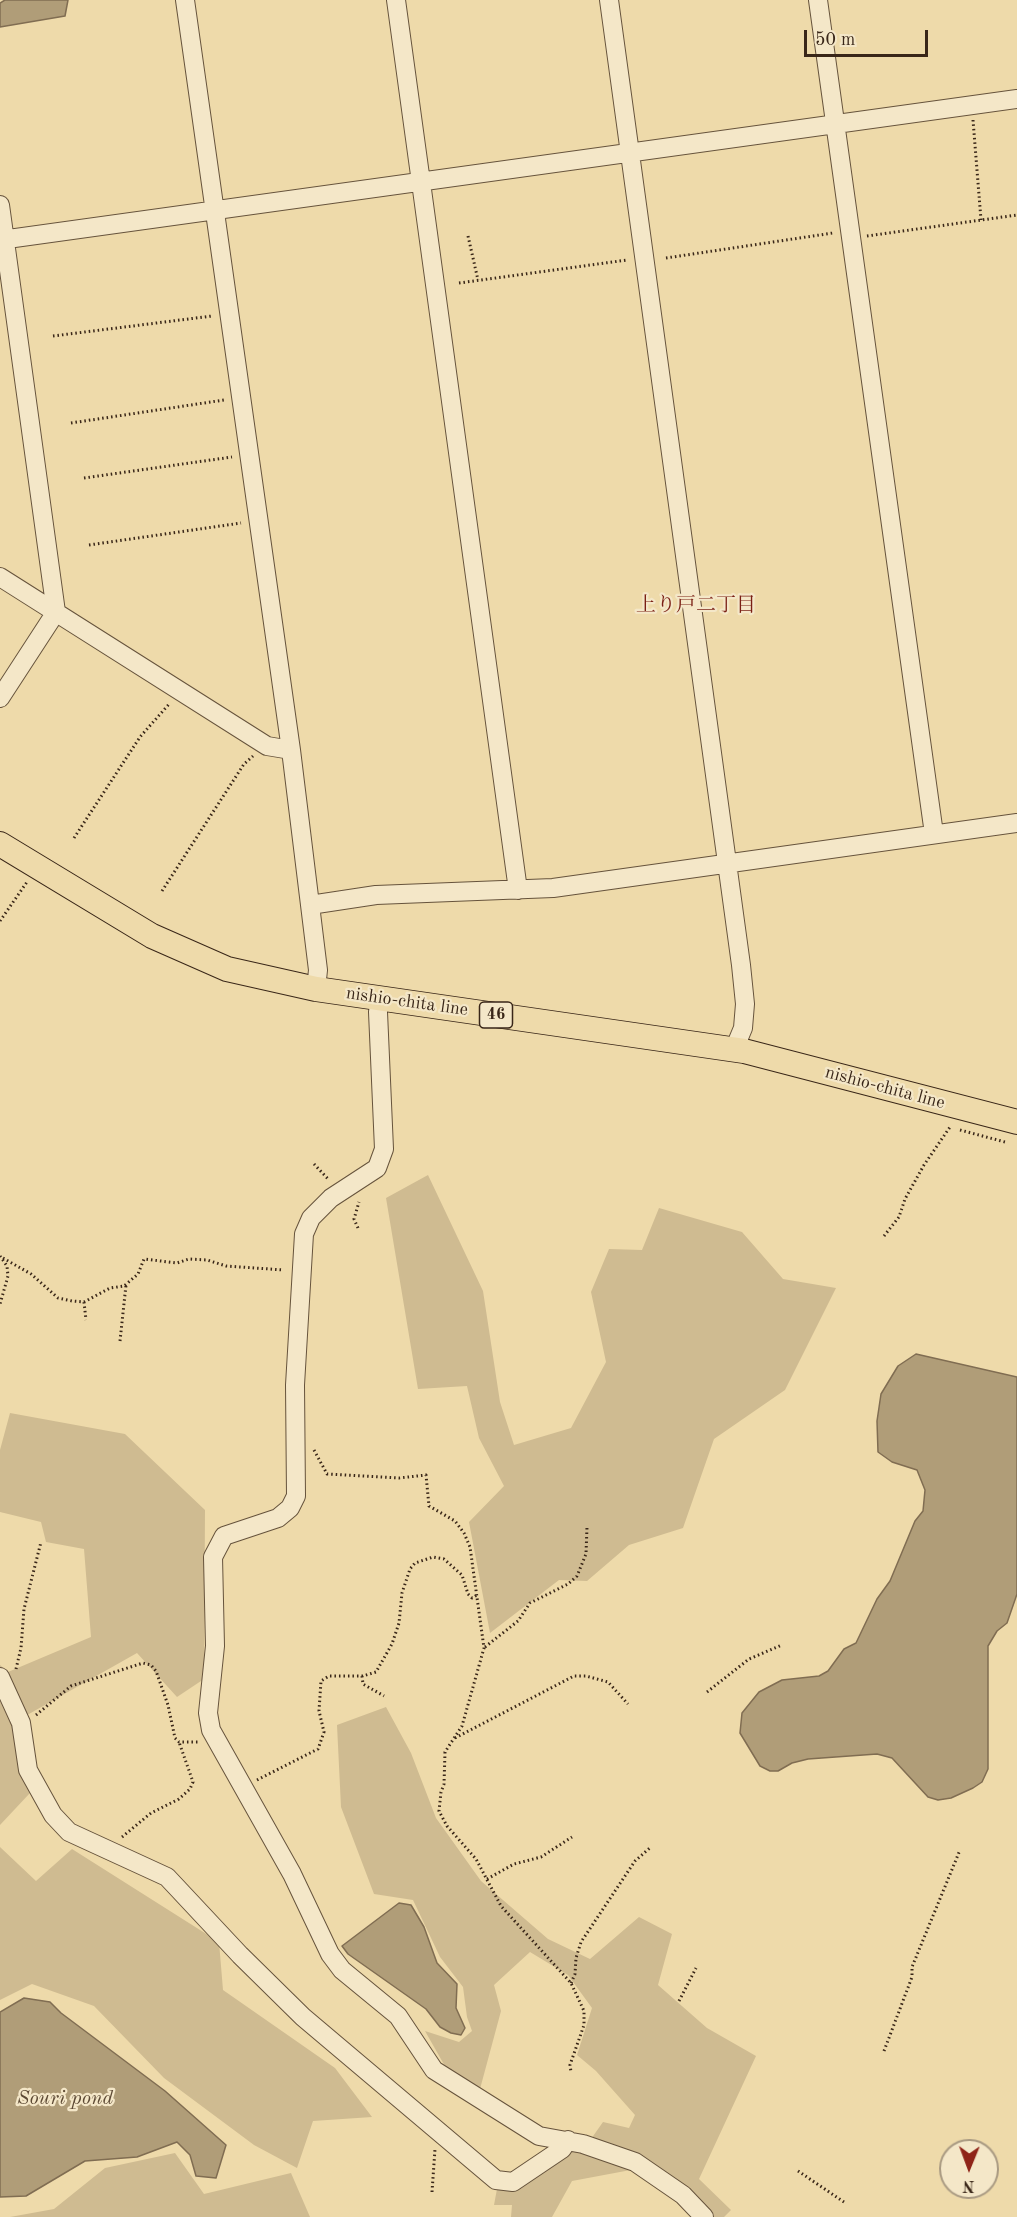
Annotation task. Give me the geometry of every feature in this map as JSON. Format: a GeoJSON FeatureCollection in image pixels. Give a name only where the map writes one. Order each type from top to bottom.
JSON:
{"type":"FeatureCollection","features":[{"type":"Feature","properties":{"kind":"main road","name":"nishio-chita line"},"geometry":{"type":"LineString","coordinates":[[0,844],[36,868],[152,936],[227,969],[316,989],[744,1051],[1012,1132]]}},
{"type":"Feature","properties":{"kind":"street"},"geometry":{"type":"LineString","coordinates":[[185,0],[291,750],[318,970],[316,989]]}},
{"type":"Feature","properties":{"kind":"street"},"geometry":{"type":"LineString","coordinates":[[396,0],[518,890]]}},
{"type":"Feature","properties":{"kind":"street"},"geometry":{"type":"LineString","coordinates":[[609,0],[745,1004],[743,1028],[738,1040],[744,1051]]}},
{"type":"Feature","properties":{"kind":"street"},"geometry":{"type":"LineString","coordinates":[[819,0],[934,834]]}},
{"type":"Feature","properties":{"kind":"street"},"geometry":{"type":"LineString","coordinates":[[3,240],[1017,99]]}},
{"type":"Feature","properties":{"kind":"street"},"geometry":{"type":"LineString","coordinates":[[0,205],[56,612],[0,698]]}},
{"type":"Feature","properties":{"kind":"street"},"geometry":{"type":"LineString","coordinates":[[0,577],[263,743],[291,750]]}},
{"type":"Feature","properties":{"kind":"street"},"geometry":{"type":"LineString","coordinates":[[310,905],[376,895],[553,888],[1017,823]]}},
{"type":"Feature","properties":{"kind":"street"},"geometry":{"type":"LineString","coordinates":[[380,997],[378,1012],[384,1149],[376,1168],[366,1177],[332,1198],[311,1218],[304,1234],[300,1269],[295,1385],[298,1483],[296,1496],[290,1508],[278,1518],[224,1536],[213,1557],[215,1646],[208,1713],[214,1736],[292,1874],[330,1954],[342,1970],[398,2016],[434,2070],[539,2136],[568,2140],[635,2162],[675,2189],[704,2217]]}},
{"type":"Feature","properties":{"kind":"street"},"geometry":{"type":"LineString","coordinates":[[4,1683],[21,1723],[28,1770],[53,1815],[69,1832],[167,1877],[303,2017],[496,2180],[505,2183],[522,2177],[562,2149],[568,2140]]}},
{"type":"Feature","properties":{"kind":"path"},"geometry":{"type":"LineString","coordinates":[[971,106],[981,220]]}},
{"type":"Feature","properties":{"kind":"path"},"geometry":{"type":"LineString","coordinates":[[666,258],[1017,215]]}},
{"type":"Feature","properties":{"kind":"path"},"geometry":{"type":"LineString","coordinates":[[468,236],[478,280]]}},
{"type":"Feature","properties":{"kind":"path"},"geometry":{"type":"LineString","coordinates":[[459,283],[644,258]]}},
{"type":"Feature","properties":{"kind":"path"},"geometry":{"type":"LineString","coordinates":[[53,336],[229,313]]}},
{"type":"Feature","properties":{"kind":"path"},"geometry":{"type":"LineString","coordinates":[[71,423],[241,398]]}},
{"type":"Feature","properties":{"kind":"path"},"geometry":{"type":"LineString","coordinates":[[84,478],[249,455]]}},
{"type":"Feature","properties":{"kind":"path"},"geometry":{"type":"LineString","coordinates":[[89,545],[258,520]]}},
{"type":"Feature","properties":{"kind":"path"},"geometry":{"type":"LineString","coordinates":[[74,838],[140,737],[181,691]]}},
{"type":"Feature","properties":{"kind":"path"},"geometry":{"type":"LineString","coordinates":[[162,891],[244,764],[263,743]]}},
{"type":"Feature","properties":{"kind":"path"},"geometry":{"type":"LineString","coordinates":[[0,921],[36,868]]}},
{"type":"Feature","properties":{"kind":"path"},"geometry":{"type":"LineString","coordinates":[[884,1236],[899,1217],[905,1199],[949,1126],[1012,1132]]}},
{"type":"Feature","properties":{"kind":"path"},"geometry":{"type":"LineString","coordinates":[[358,1228],[354,1219],[355,1209],[370,1187],[366,1177]]}},
{"type":"Feature","properties":{"kind":"path"},"geometry":{"type":"LineString","coordinates":[[2,1257],[31,1274],[58,1298],[84,1302],[110,1288],[126,1285],[138,1274],[144,1259],[177,1263],[189,1259],[207,1260],[226,1266],[300,1269]]}},
{"type":"Feature","properties":{"kind":"path"},"geometry":{"type":"LineString","coordinates":[[0,1304],[8,1276],[2,1257]]}},
{"type":"Feature","properties":{"kind":"path"},"geometry":{"type":"LineString","coordinates":[[120,1341],[126,1285]]}},
{"type":"Feature","properties":{"kind":"path"},"geometry":{"type":"LineString","coordinates":[[84,1302],[86,1320]]}},
{"type":"Feature","properties":{"kind":"path"},"geometry":{"type":"LineString","coordinates":[[297,1444],[311,1445],[327,1474],[399,1478],[426,1475],[429,1506],[454,1521],[464,1533],[470,1546],[484,1648],[466,1715],[445,1752],[444,1784],[439,1811],[447,1826],[476,1859],[501,1906],[571,1983],[584,2011],[584,2025],[570,2065],[571,2072]]}},
{"type":"Feature","properties":{"kind":"path"},"geometry":{"type":"LineString","coordinates":[[484,1648],[518,1621],[530,1603],[568,1584],[578,1576],[586,1554],[587,1527]]}},
{"type":"Feature","properties":{"kind":"path"},"geometry":{"type":"LineString","coordinates":[[4,1683],[12,1683],[21,1648],[24,1610],[41,1542]]}},
{"type":"Feature","properties":{"kind":"path"},"geometry":{"type":"LineString","coordinates":[[242,1788],[318,1749],[324,1732],[319,1711],[321,1681],[329,1676],[362,1676],[376,1672],[392,1644],[399,1623],[402,1593],[410,1569],[415,1563],[433,1557],[444,1559],[462,1575],[468,1594],[472,1598],[477,1595]]}},
{"type":"Feature","properties":{"kind":"path"},"geometry":{"type":"LineString","coordinates":[[707,1692],[749,1659],[782,1645]]}},
{"type":"Feature","properties":{"kind":"path"},"geometry":{"type":"LineString","coordinates":[[21,1723],[36,1715],[71,1686],[143,1663],[151,1665],[156,1671],[168,1705],[175,1738],[179,1742],[193,1782],[190,1789],[179,1799],[151,1813],[122,1837]]}},
{"type":"Feature","properties":{"kind":"path"},"geometry":{"type":"LineString","coordinates":[[362,1676],[363,1684],[384,1696]]}},
{"type":"Feature","properties":{"kind":"path"},"geometry":{"type":"LineString","coordinates":[[453,1738],[574,1676],[585,1676],[608,1682],[628,1704]]}},
{"type":"Feature","properties":{"kind":"path"},"geometry":{"type":"LineString","coordinates":[[179,1742],[202,1742],[214,1736]]}},
{"type":"Feature","properties":{"kind":"path"},"geometry":{"type":"LineString","coordinates":[[487,1878],[514,1864],[541,1857],[572,1837]]}},
{"type":"Feature","properties":{"kind":"path"},"geometry":{"type":"LineString","coordinates":[[571,1983],[581,1942],[636,1861],[651,1847]]}},
{"type":"Feature","properties":{"kind":"path"},"geometry":{"type":"LineString","coordinates":[[884,2051],[912,1977],[912,1967],[960,1850]]}},
{"type":"Feature","properties":{"kind":"path"},"geometry":{"type":"LineString","coordinates":[[679,2001],[696,1968]]}},
{"type":"Feature","properties":{"kind":"path"},"geometry":{"type":"LineString","coordinates":[[432,2192],[436,2130]]}},
{"type":"Feature","properties":{"kind":"path"},"geometry":{"type":"LineString","coordinates":[[798,2171],[844,2202]]}},
{"type":"Feature","properties":{"kind":"shaded area"},"geometry":{"type":"Polygon","coordinates":[[[428,1175],[483,1291],[500,1402],[514,1445],[571,1428],[606,1362],[591,1292],[609,1249],[642,1250],[659,1208],[742,1232],[783,1279],[836,1288],[785,1390],[714,1439],[683,1528],[629,1545],[587,1581],[559,1580],[490,1633],[469,1522],[504,1486],[479,1438],[467,1386],[418,1389],[386,1198],[428,1175]]]}},
{"type":"Feature","properties":{"kind":"shaded area"},"geometry":{"type":"Polygon","coordinates":[[[10,1413],[125,1434],[205,1510],[204,1679],[177,1697],[137,1653],[13,1723],[30,1793],[0,1825],[0,1665],[8,1672],[91,1637],[84,1549],[46,1542],[41,1522],[0,1512],[0,1450],[10,1413]]]}},
{"type":"Feature","properties":{"kind":"shaded area"},"geometry":{"type":"Polygon","coordinates":[[[386,1707],[411,1753],[436,1818],[481,1881],[548,1939],[590,1959],[639,1917],[672,1934],[658,1985],[707,2028],[756,2056],[699,2179],[731,2210],[724,2217],[708,2217],[652,2166],[572,2181],[552,2217],[511,2217],[512,2205],[494,2205],[497,2189],[515,2186],[565,2152],[584,2149],[603,2122],[629,2128],[635,2115],[596,2071],[577,2055],[592,2008],[568,1975],[530,1952],[494,1985],[501,2011],[480,2089],[446,2068],[425,2031],[459,2042],[472,2031],[467,2017],[463,1987],[440,1957],[413,1900],[374,1894],[341,1807],[337,1725],[386,1707]]]}},
{"type":"Feature","properties":{"kind":"shaded area"},"geometry":{"type":"Polygon","coordinates":[[[0,1847],[36,1881],[72,1849],[219,1942],[223,1990],[335,2068],[372,2117],[313,2121],[297,2168],[254,2145],[164,2078],[94,2006],[32,1984],[0,2000],[0,1847]]]}},
{"type":"Feature","properties":{"kind":"shaded area"},"geometry":{"type":"Polygon","coordinates":[[[175,2153],[204,2194],[291,2173],[310,2217],[10,2217],[54,2209],[105,2168],[175,2153]]]}},
{"type":"Feature","properties":{"kind":"water"},"geometry":{"type":"Polygon","coordinates":[[[5,0],[68,0],[65,16],[0,27],[0,3],[5,0]]]}},
{"type":"Feature","properties":{"kind":"water"},"geometry":{"type":"Polygon","coordinates":[[[916,1354],[1017,1377],[1017,1594],[1007,1623],[997,1631],[988,1646],[988,1769],[982,1782],[973,1788],[951,1798],[938,1800],[928,1797],[892,1758],[877,1754],[808,1759],[792,1763],[778,1771],[770,1771],[760,1766],[740,1733],[742,1713],[759,1692],[782,1680],[819,1676],[828,1671],[844,1649],[856,1643],[877,1599],[890,1581],[915,1521],[923,1511],[925,1490],[917,1470],[892,1462],[878,1452],[877,1421],[881,1394],[898,1366],[916,1354]]]}},
{"type":"Feature","properties":{"kind":"water"},"geometry":{"type":"Polygon","coordinates":[[[399,1903],[411,1905],[424,1927],[437,1963],[457,1984],[456,2008],[465,2028],[461,2035],[440,2027],[426,2009],[348,1954],[342,1946],[399,1903]]]}},
{"type":"Feature","properties":{"kind":"water","name":"Souri pond"},"geometry":{"type":"Polygon","coordinates":[[[24,1998],[50,2002],[61,2013],[165,2091],[226,2145],[216,2178],[196,2176],[190,2155],[177,2142],[137,2157],[85,2161],[26,2196],[0,2197],[0,2012],[24,1998]]]}},
{"type":"Feature","properties":{"kind":"district","name":"上り戸二丁目"},"geometry":{"type":"Point","coordinates":[696,606]}}]}
